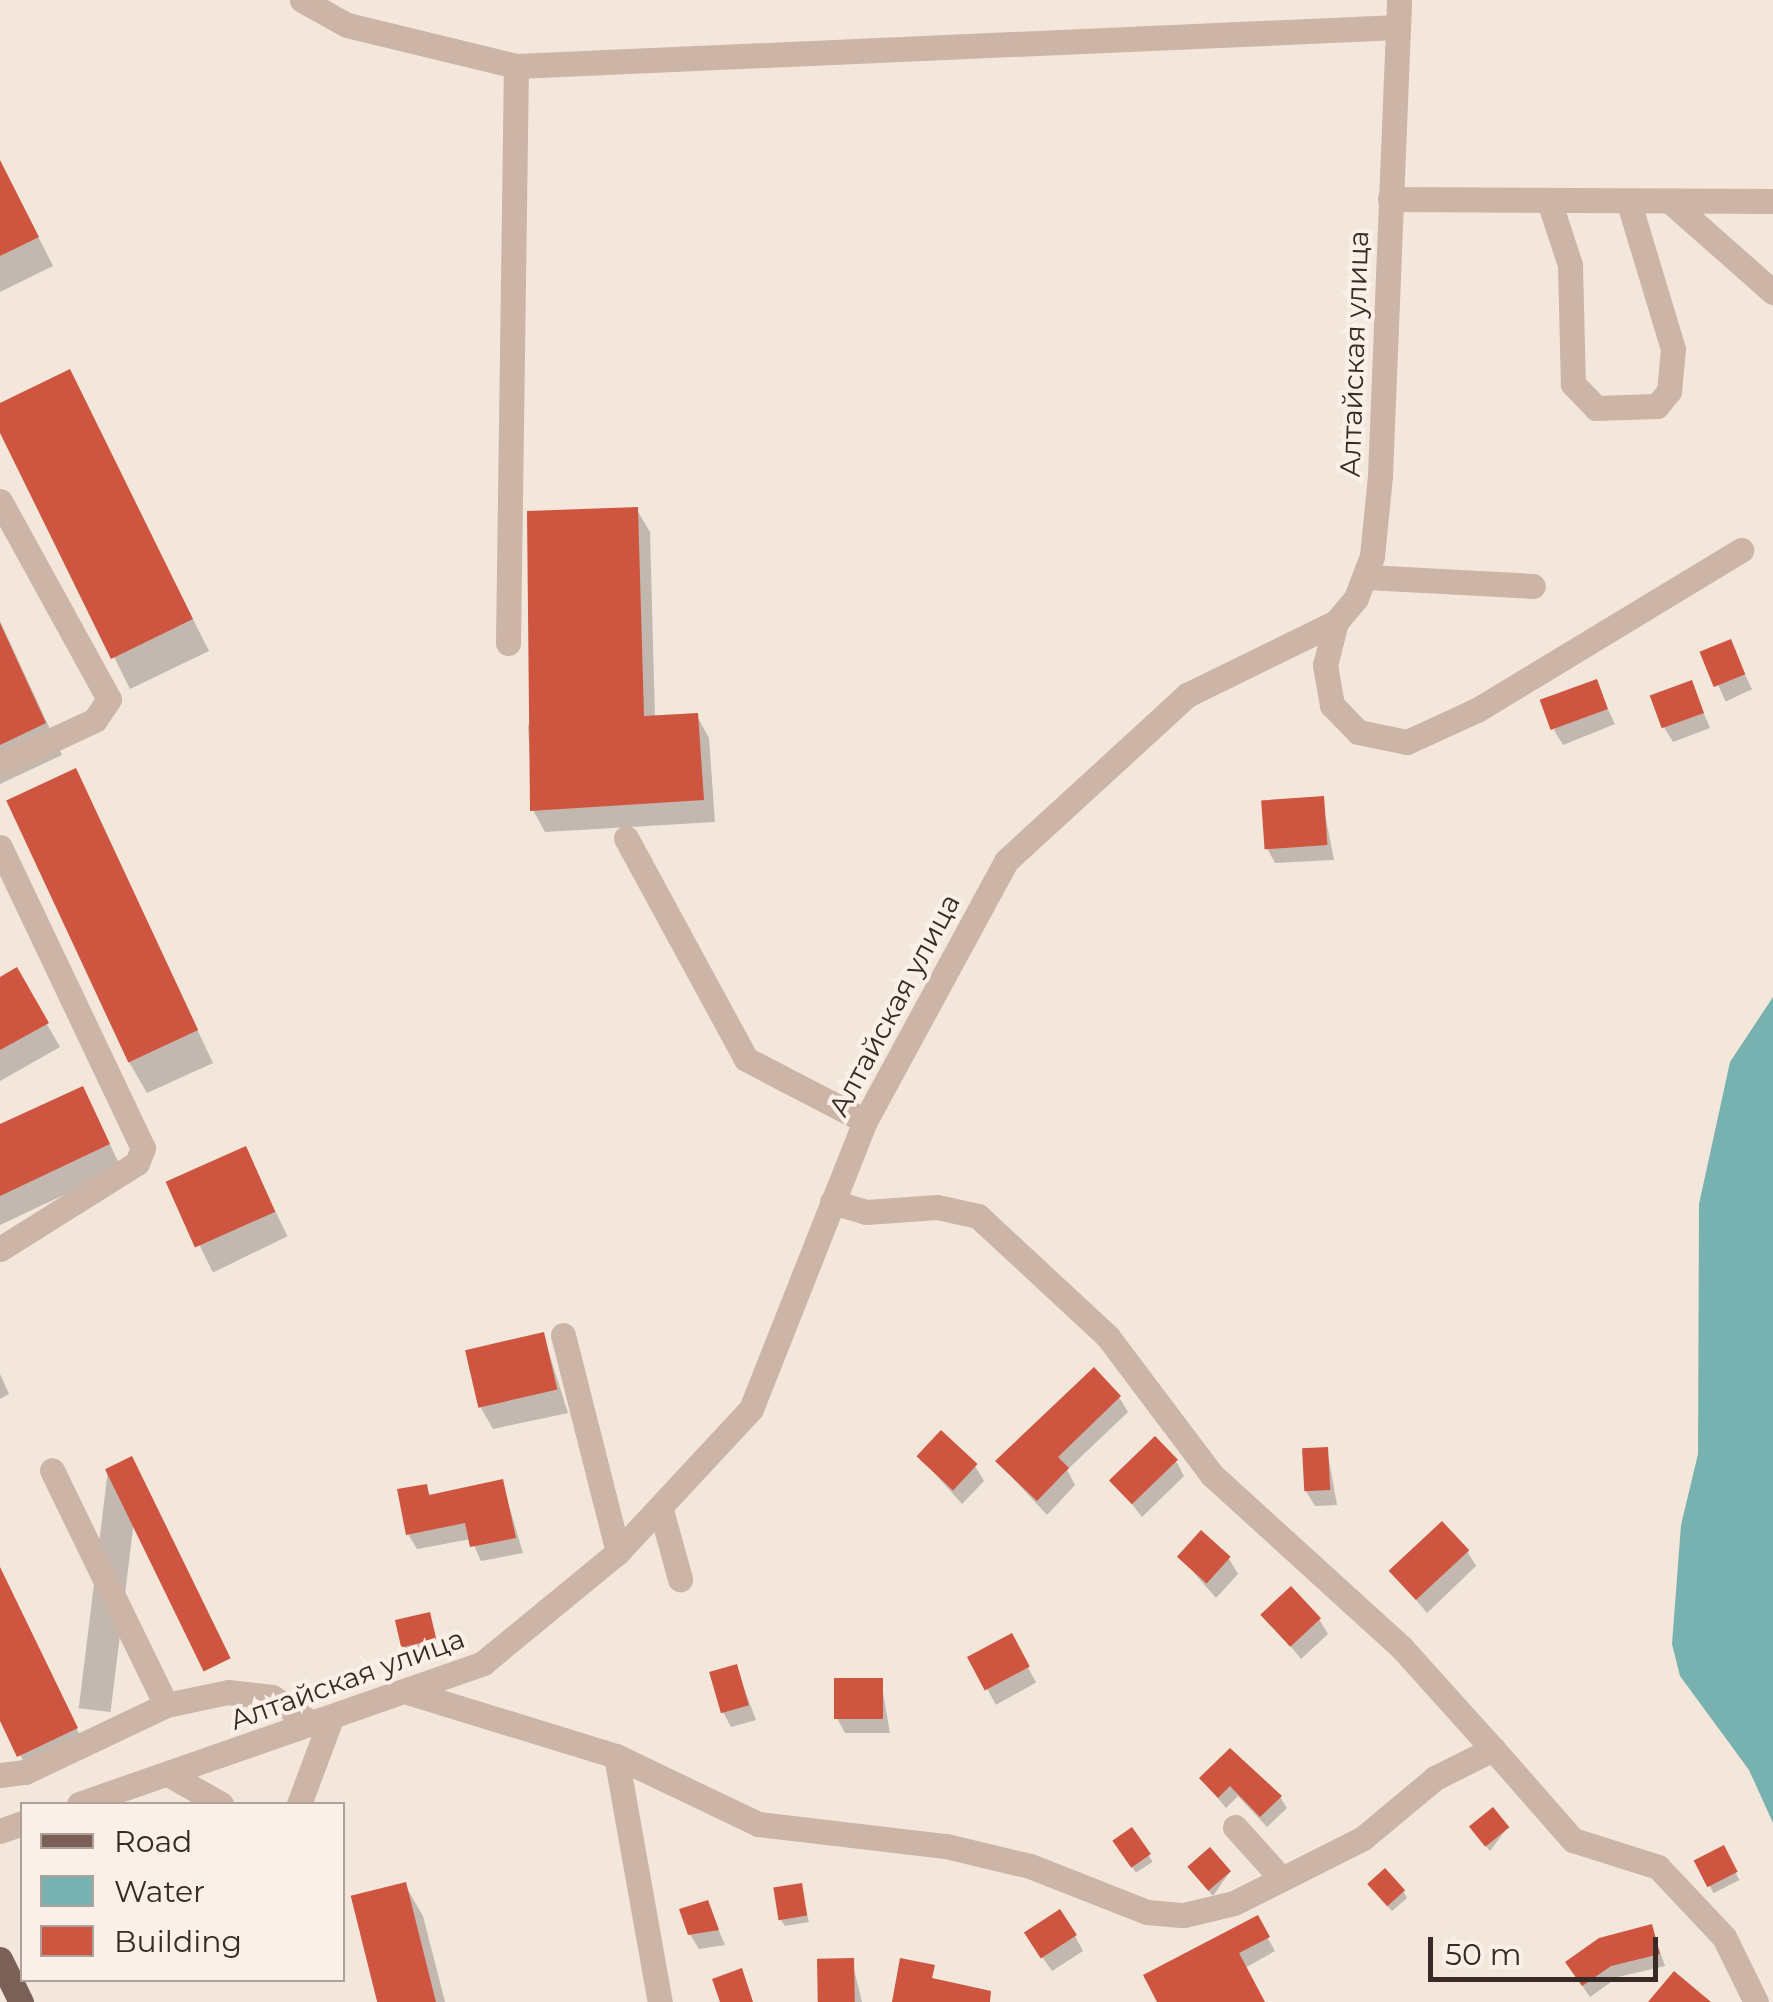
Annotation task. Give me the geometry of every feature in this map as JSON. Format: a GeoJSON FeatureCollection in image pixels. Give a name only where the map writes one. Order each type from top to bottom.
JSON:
{"type":"FeatureCollection","features":[{"type":"Feature","properties":{"kind":"main road"},"geometry":{"type":"LineString","coordinates":[[0,1959],[21,2002]]}},
{"type":"Feature","properties":{"kind":"lane"},"geometry":{"type":"LineString","coordinates":[[302,0],[346,25],[516,66],[1398,26]]}},
{"type":"Feature","properties":{"kind":"lane","name":"Алтайская улица"},"geometry":{"type":"LineString","coordinates":[[1367,577],[1398,0]]}},
{"type":"Feature","properties":{"kind":"lane"},"geometry":{"type":"LineString","coordinates":[[508,643],[516,66]]}},
{"type":"Feature","properties":{"kind":"lane"},"geometry":{"type":"LineString","coordinates":[[1390,199],[1672,204],[1773,201]]}},
{"type":"Feature","properties":{"kind":"lane"},"geometry":{"type":"LineString","coordinates":[[1549,201],[1570,265],[1573,384],[1596,408],[1657,406],[1669,391],[1673,349],[1629,203]]}},
{"type":"Feature","properties":{"kind":"lane"},"geometry":{"type":"LineString","coordinates":[[1672,204],[1773,292]]}},
{"type":"Feature","properties":{"kind":"lane"},"geometry":{"type":"LineString","coordinates":[[0,501],[108,699],[94,720],[0,764]]}},
{"type":"Feature","properties":{"kind":"lane"},"geometry":{"type":"LineString","coordinates":[[1532,586],[1367,577],[1336,622],[1326,665],[1332,705],[1358,732],[1407,742],[1741,550]]}},
{"type":"Feature","properties":{"kind":"lane","name":"Алтайская улица"},"geometry":{"type":"LineString","coordinates":[[84,1802],[411,1693],[530,1633],[618,1552],[751,1409],[865,1121],[976,910],[1056,807],[1212,678],[1336,622]]}},
{"type":"Feature","properties":{"kind":"lane"},"geometry":{"type":"LineString","coordinates":[[626,838],[746,1059],[865,1121]]}},
{"type":"Feature","properties":{"kind":"lane"},"geometry":{"type":"LineString","coordinates":[[0,848],[143,1148],[137,1163],[0,1249]]}},
{"type":"Feature","properties":{"kind":"lane"},"geometry":{"type":"LineString","coordinates":[[832,1202],[978,1216],[1108,1337],[1212,1475],[1402,1648],[1574,1840],[1658,1867],[1724,1938],[1756,2002]]}},
{"type":"Feature","properties":{"kind":"lane"},"geometry":{"type":"LineString","coordinates":[[563,1334],[618,1552]]}},
{"type":"Feature","properties":{"kind":"lane"},"geometry":{"type":"LineString","coordinates":[[52,1470],[166,1705]]}},
{"type":"Feature","properties":{"kind":"lane"},"geometry":{"type":"LineString","coordinates":[[660,1510],[680,1579]]}},
{"type":"Feature","properties":{"kind":"lane"},"geometry":{"type":"LineString","coordinates":[[0,1775],[166,1705],[228,1692],[272,1697],[323,1724],[301,1802]]}},
{"type":"Feature","properties":{"kind":"lane"},"geometry":{"type":"LineString","coordinates":[[411,1693],[616,1756],[758,1824],[946,1846],[1030,1866],[1148,1912],[1234,1903],[1363,1838],[1435,1778],[1494,1749]]}},
{"type":"Feature","properties":{"kind":"lane"},"geometry":{"type":"LineString","coordinates":[[616,1756],[660,2002]]}},
{"type":"Feature","properties":{"kind":"lane"},"geometry":{"type":"LineString","coordinates":[[168,1774],[217,1802]]}},
{"type":"Feature","properties":{"kind":"lane"},"geometry":{"type":"LineString","coordinates":[[1236,1828],[1281,1878]]}},
{"type":"Feature","properties":{"kind":"water"},"geometry":{"type":"Polygon","coordinates":[[[1773,997],[1773,1823],[1749,1770],[1680,1676],[1672,1644],[1681,1525],[1698,1454],[1699,1204],[1730,1062],[1773,997]]]}},
{"type":"Feature","properties":{"kind":"building"},"geometry":{"type":"Polygon","coordinates":[[[0,160],[39,237],[0,256],[0,160]]]}},
{"type":"Feature","properties":{"kind":"building"},"geometry":{"type":"Polygon","coordinates":[[[70,369],[193,619],[111,659],[0,433],[0,403],[70,369]]]}},
{"type":"Feature","properties":{"kind":"building"},"geometry":{"type":"Polygon","coordinates":[[[638,507],[644,716],[698,713],[704,800],[530,811],[527,511],[638,507]]]}},
{"type":"Feature","properties":{"kind":"building"},"geometry":{"type":"Polygon","coordinates":[[[0,623],[46,723],[0,745],[0,623]]]}},
{"type":"Feature","properties":{"kind":"building"},"geometry":{"type":"Polygon","coordinates":[[[1731,639],[1745,674],[1714,687],[1699,652],[1731,639]]]}},
{"type":"Feature","properties":{"kind":"building"},"geometry":{"type":"Polygon","coordinates":[[[1597,679],[1608,709],[1551,730],[1540,700],[1597,679]]]}},
{"type":"Feature","properties":{"kind":"building"},"geometry":{"type":"Polygon","coordinates":[[[1692,680],[1704,713],[1662,728],[1650,695],[1692,680]]]}},
{"type":"Feature","properties":{"kind":"building"},"geometry":{"type":"Polygon","coordinates":[[[76,768],[198,1030],[128,1062],[6,801],[76,768]]]}},
{"type":"Feature","properties":{"kind":"building"},"geometry":{"type":"Polygon","coordinates":[[[1324,796],[1327,845],[1265,849],[1261,800],[1324,796]]]}},
{"type":"Feature","properties":{"kind":"building"},"geometry":{"type":"Polygon","coordinates":[[[17,967],[49,1023],[0,1050],[0,977],[17,967]]]}},
{"type":"Feature","properties":{"kind":"building"},"geometry":{"type":"Polygon","coordinates":[[[83,1086],[110,1144],[0,1196],[0,1124],[83,1086]]]}},
{"type":"Feature","properties":{"kind":"building"},"geometry":{"type":"Polygon","coordinates":[[[246,1146],[275,1212],[195,1248],[166,1182],[246,1146]]]}},
{"type":"Feature","properties":{"kind":"building"},"geometry":{"type":"Polygon","coordinates":[[[544,1332],[557,1389],[478,1408],[465,1350],[544,1332]]]}},
{"type":"Feature","properties":{"kind":"building"},"geometry":{"type":"Polygon","coordinates":[[[1094,1367],[1121,1396],[1058,1457],[1069,1468],[1037,1501],[995,1461],[1094,1367]]]}},
{"type":"Feature","properties":{"kind":"building"},"geometry":{"type":"Polygon","coordinates":[[[941,1430],[978,1464],[953,1490],[916,1456],[941,1430]]]}},
{"type":"Feature","properties":{"kind":"building"},"geometry":{"type":"Polygon","coordinates":[[[1155,1436],[1178,1460],[1132,1504],[1109,1480],[1155,1436]]]}},
{"type":"Feature","properties":{"kind":"building"},"geometry":{"type":"Polygon","coordinates":[[[1328,1447],[1330,1490],[1304,1491],[1302,1448],[1328,1447]]]}},
{"type":"Feature","properties":{"kind":"building"},"geometry":{"type":"Polygon","coordinates":[[[132,1456],[231,1658],[204,1671],[105,1469],[132,1456]]]}},
{"type":"Feature","properties":{"kind":"building"},"geometry":{"type":"Polygon","coordinates":[[[503,1479],[516,1538],[470,1547],[465,1523],[406,1535],[397,1489],[427,1484],[429,1495],[503,1479]]]}},
{"type":"Feature","properties":{"kind":"building"},"geometry":{"type":"Polygon","coordinates":[[[1442,1521],[1469,1550],[1416,1600],[1389,1571],[1442,1521]]]}},
{"type":"Feature","properties":{"kind":"building"},"geometry":{"type":"Polygon","coordinates":[[[1201,1530],[1231,1557],[1207,1584],[1177,1557],[1201,1530]]]}},
{"type":"Feature","properties":{"kind":"building"},"geometry":{"type":"Polygon","coordinates":[[[0,1567],[78,1728],[17,1757],[0,1721],[0,1567]]]}},
{"type":"Feature","properties":{"kind":"building"},"geometry":{"type":"Polygon","coordinates":[[[1291,1586],[1321,1618],[1290,1647],[1260,1615],[1291,1586]]]}},
{"type":"Feature","properties":{"kind":"building"},"geometry":{"type":"Polygon","coordinates":[[[430,1612],[436,1639],[401,1647],[395,1620],[430,1612]]]}},
{"type":"Feature","properties":{"kind":"building"},"geometry":{"type":"Polygon","coordinates":[[[1012,1633],[1030,1667],[985,1690],[967,1657],[1012,1633]]]}},
{"type":"Feature","properties":{"kind":"building"},"geometry":{"type":"Polygon","coordinates":[[[737,1664],[749,1705],[721,1713],[709,1672],[737,1664]]]}},
{"type":"Feature","properties":{"kind":"building"},"geometry":{"type":"Polygon","coordinates":[[[834,1678],[883,1678],[883,1719],[834,1719],[834,1678]]]}},
{"type":"Feature","properties":{"kind":"building"},"geometry":{"type":"Polygon","coordinates":[[[1230,1748],[1282,1796],[1260,1817],[1230,1786],[1218,1798],[1199,1778],[1230,1748]]]}},
{"type":"Feature","properties":{"kind":"building"},"geometry":{"type":"Polygon","coordinates":[[[1493,1807],[1509,1827],[1485,1847],[1469,1827],[1493,1807]]]}},
{"type":"Feature","properties":{"kind":"building"},"geometry":{"type":"Polygon","coordinates":[[[1132,1827],[1151,1854],[1131,1868],[1112,1841],[1132,1827]]]}},
{"type":"Feature","properties":{"kind":"building"},"geometry":{"type":"Polygon","coordinates":[[[1724,1845],[1738,1872],[1707,1887],[1694,1860],[1724,1845]]]}},
{"type":"Feature","properties":{"kind":"building"},"geometry":{"type":"Polygon","coordinates":[[[1210,1847],[1231,1871],[1208,1891],[1187,1867],[1210,1847]]]}},
{"type":"Feature","properties":{"kind":"building"},"geometry":{"type":"Polygon","coordinates":[[[1385,1868],[1405,1890],[1387,1906],[1367,1884],[1385,1868]]]}},
{"type":"Feature","properties":{"kind":"building"},"geometry":{"type":"Polygon","coordinates":[[[406,1882],[436,2002],[377,2002],[351,1896],[406,1882]]]}},
{"type":"Feature","properties":{"kind":"building"},"geometry":{"type":"Polygon","coordinates":[[[802,1883],[807,1916],[779,1920],[773,1888],[802,1883]]]}},
{"type":"Feature","properties":{"kind":"building"},"geometry":{"type":"Polygon","coordinates":[[[708,1900],[719,1930],[688,1935],[679,1909],[708,1900]]]}},
{"type":"Feature","properties":{"kind":"building"},"geometry":{"type":"Polygon","coordinates":[[[1060,1909],[1077,1935],[1041,1958],[1024,1932],[1060,1909]]]}},
{"type":"Feature","properties":{"kind":"building"},"geometry":{"type":"Polygon","coordinates":[[[1258,1915],[1270,1937],[1239,1953],[1265,2002],[1157,2002],[1143,1975],[1258,1915]]]}},
{"type":"Feature","properties":{"kind":"building"},"geometry":{"type":"Polygon","coordinates":[[[1652,1924],[1660,1954],[1611,1966],[1582,1986],[1565,1962],[1599,1938],[1652,1924]]]}},
{"type":"Feature","properties":{"kind":"building"},"geometry":{"type":"Polygon","coordinates":[[[854,1958],[855,2002],[818,2002],[817,1959],[854,1958]]]}},
{"type":"Feature","properties":{"kind":"building"},"geometry":{"type":"Polygon","coordinates":[[[900,1958],[935,1965],[932,1978],[991,1991],[990,2002],[892,2002],[900,1958]]]}},
{"type":"Feature","properties":{"kind":"building"},"geometry":{"type":"Polygon","coordinates":[[[742,1968],[753,2002],[720,2002],[712,1979],[742,1968]]]}},
{"type":"Feature","properties":{"kind":"building"},"geometry":{"type":"Polygon","coordinates":[[[1674,1971],[1711,2002],[1648,2002],[1674,1971]]]}}]}
